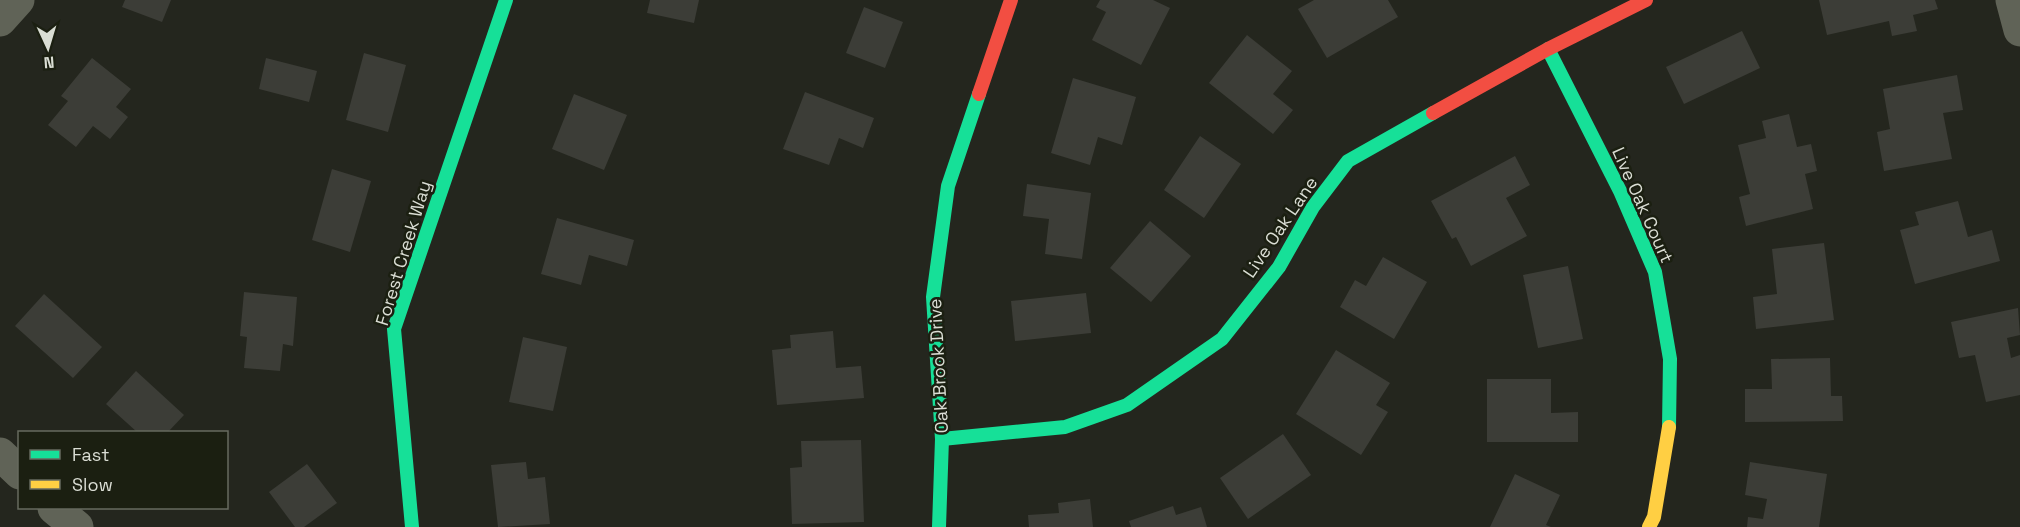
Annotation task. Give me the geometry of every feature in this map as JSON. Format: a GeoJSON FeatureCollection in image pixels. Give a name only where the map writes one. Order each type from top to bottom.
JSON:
{"type":"FeatureCollection","features":[{"type":"Feature","properties":{"kind":"street"},"geometry":{"type":"LineString","coordinates":[[0,20],[18,0]]}},
{"type":"Feature","properties":{"kind":"street","name":"Forest Creek Way"},"geometry":{"type":"LineString","coordinates":[[412,527],[394,329],[506,0]]}},
{"type":"Feature","properties":{"kind":"street","name":"Oak Brook Drive"},"geometry":{"type":"LineString","coordinates":[[939,527],[942,440],[933,297],[948,186],[1011,0]]}},
{"type":"Feature","properties":{"kind":"street","name":"Live Oak Lane"},"geometry":{"type":"LineString","coordinates":[[942,440],[1065,427],[1127,405],[1222,339],[1279,267],[1313,207],[1348,160],[1548,49],[1646,0]]}},
{"type":"Feature","properties":{"kind":"street"},"geometry":{"type":"LineString","coordinates":[[2012,0],[2020,30]]}},
{"type":"Feature","properties":{"kind":"street","name":"Live Oak Court"},"geometry":{"type":"LineString","coordinates":[[1548,49],[1620,190],[1655,272],[1670,359],[1670,436],[1654,517],[1649,527]]}},
{"type":"Feature","properties":{"kind":"street"},"geometry":{"type":"LineString","coordinates":[[0,454],[18,471]]}},
{"type":"Feature","properties":{"kind":"street"},"geometry":{"type":"LineString","coordinates":[[56,509],[77,527]]}},
{"type":"Feature","properties":{"kind":"building"},"geometry":{"type":"Polygon","coordinates":[[[125,0],[171,0],[162,22],[122,7],[125,0]]]}},
{"type":"Feature","properties":{"kind":"building"},"geometry":{"type":"Polygon","coordinates":[[[650,0],[699,0],[694,23],[647,13],[650,0]]]}},
{"type":"Feature","properties":{"kind":"building"},"geometry":{"type":"Polygon","coordinates":[[[1100,0],[1153,0],[1170,8],[1141,65],[1092,40],[1106,12],[1096,7],[1100,0]]]}},
{"type":"Feature","properties":{"kind":"building"},"geometry":{"type":"Polygon","coordinates":[[[1314,0],[1388,0],[1398,17],[1327,58],[1298,9],[1314,0]]]}},
{"type":"Feature","properties":{"kind":"building"},"geometry":{"type":"Polygon","coordinates":[[[1819,0],[1935,0],[1938,9],[1913,15],[1917,31],[1892,36],[1889,21],[1827,35],[1819,0]]]}},
{"type":"Feature","properties":{"kind":"building"},"geometry":{"type":"Polygon","coordinates":[[[864,7],[903,22],[885,68],[846,53],[864,7]]]}},
{"type":"Feature","properties":{"kind":"building"},"geometry":{"type":"Polygon","coordinates":[[[1742,31],[1760,68],[1684,104],[1666,67],[1742,31]]]}},
{"type":"Feature","properties":{"kind":"building"},"geometry":{"type":"Polygon","coordinates":[[[1247,35],[1292,71],[1273,94],[1293,110],[1273,134],[1209,83],[1247,35]]]}},
{"type":"Feature","properties":{"kind":"building"},"geometry":{"type":"Polygon","coordinates":[[[364,53],[406,65],[388,132],[346,120],[364,53]]]}},
{"type":"Feature","properties":{"kind":"building"},"geometry":{"type":"Polygon","coordinates":[[[92,58],[131,89],[116,107],[128,117],[110,139],[93,126],[76,147],[48,125],[68,101],[61,96],[92,58]]]}},
{"type":"Feature","properties":{"kind":"building"},"geometry":{"type":"Polygon","coordinates":[[[266,58],[317,71],[309,102],[259,89],[266,58]]]}},
{"type":"Feature","properties":{"kind":"building"},"geometry":{"type":"Polygon","coordinates":[[[1957,75],[1963,110],[1943,113],[1952,159],[1884,171],[1877,132],[1890,129],[1883,89],[1957,75]]]}},
{"type":"Feature","properties":{"kind":"building"},"geometry":{"type":"Polygon","coordinates":[[[1073,78],[1136,97],[1122,145],[1098,137],[1090,165],[1051,153],[1073,78]]]}},
{"type":"Feature","properties":{"kind":"building"},"geometry":{"type":"Polygon","coordinates":[[[805,92],[874,118],[863,148],[839,138],[829,165],[783,149],[805,92]]]}},
{"type":"Feature","properties":{"kind":"building"},"geometry":{"type":"Polygon","coordinates":[[[574,94],[627,115],[604,170],[552,149],[574,94]]]}},
{"type":"Feature","properties":{"kind":"building"},"geometry":{"type":"Polygon","coordinates":[[[1789,114],[1797,147],[1811,144],[1817,171],[1805,174],[1813,209],[1746,226],[1739,197],[1750,194],[1738,145],[1766,138],[1762,121],[1789,114]]]}},
{"type":"Feature","properties":{"kind":"building"},"geometry":{"type":"Polygon","coordinates":[[[1200,136],[1241,164],[1204,218],[1164,190],[1200,136]]]}},
{"type":"Feature","properties":{"kind":"building"},"geometry":{"type":"Polygon","coordinates":[[[1515,156],[1530,185],[1506,198],[1527,236],[1471,266],[1456,237],[1452,239],[1431,201],[1515,156]]]}},
{"type":"Feature","properties":{"kind":"building"},"geometry":{"type":"Polygon","coordinates":[[[332,169],[371,181],[350,252],[312,240],[332,169]]]}},
{"type":"Feature","properties":{"kind":"building"},"geometry":{"type":"Polygon","coordinates":[[[1027,184],[1091,193],[1082,259],[1045,254],[1049,219],[1023,216],[1027,184]]]}},
{"type":"Feature","properties":{"kind":"building"},"geometry":{"type":"Polygon","coordinates":[[[1958,201],[1968,237],[1992,230],[2000,261],[1915,284],[1900,230],[1919,225],[1915,212],[1958,201]]]}},
{"type":"Feature","properties":{"kind":"building"},"geometry":{"type":"Polygon","coordinates":[[[557,218],[634,240],[627,266],[589,255],[581,285],[541,274],[557,218]]]}},
{"type":"Feature","properties":{"kind":"building"},"geometry":{"type":"Polygon","coordinates":[[[1150,221],[1191,256],[1151,302],[1110,268],[1150,221]]]}},
{"type":"Feature","properties":{"kind":"building"},"geometry":{"type":"Polygon","coordinates":[[[1824,243],[1834,320],[1756,329],[1753,297],[1777,294],[1772,249],[1824,243]]]}},
{"type":"Feature","properties":{"kind":"building"},"geometry":{"type":"Polygon","coordinates":[[[1383,257],[1427,282],[1394,339],[1340,307],[1355,280],[1366,286],[1383,257]]]}},
{"type":"Feature","properties":{"kind":"building"},"geometry":{"type":"Polygon","coordinates":[[[1568,266],[1583,339],[1538,348],[1523,275],[1568,266]]]}},
{"type":"Feature","properties":{"kind":"building"},"geometry":{"type":"Polygon","coordinates":[[[244,292],[297,297],[293,346],[283,344],[280,371],[244,368],[247,337],[240,336],[244,292]]]}},
{"type":"Feature","properties":{"kind":"building"},"geometry":{"type":"Polygon","coordinates":[[[1086,293],[1091,333],[1015,341],[1011,301],[1086,293]]]}},
{"type":"Feature","properties":{"kind":"building"},"geometry":{"type":"Polygon","coordinates":[[[44,294],[102,347],[73,378],[15,326],[44,294]]]}},
{"type":"Feature","properties":{"kind":"building"},"geometry":{"type":"Polygon","coordinates":[[[2018,308],[2020,335],[2007,338],[2011,358],[2020,355],[2020,395],[1986,402],[1975,355],[1959,358],[1951,322],[2018,308]]]}},
{"type":"Feature","properties":{"kind":"building"},"geometry":{"type":"Polygon","coordinates":[[[833,331],[836,368],[861,366],[864,398],[777,405],[772,350],[791,348],[790,335],[833,331]]]}},
{"type":"Feature","properties":{"kind":"building"},"geometry":{"type":"Polygon","coordinates":[[[523,337],[567,347],[553,411],[509,402],[523,337]]]}},
{"type":"Feature","properties":{"kind":"building"},"geometry":{"type":"Polygon","coordinates":[[[1336,350],[1390,383],[1376,405],[1388,412],[1361,455],[1296,414],[1336,350]]]}},
{"type":"Feature","properties":{"kind":"building"},"geometry":{"type":"Polygon","coordinates":[[[1830,358],[1831,396],[1842,396],[1843,421],[1745,422],[1745,389],[1772,389],[1771,359],[1830,358]]]}},
{"type":"Feature","properties":{"kind":"building"},"geometry":{"type":"Polygon","coordinates":[[[136,371],[184,415],[169,431],[136,431],[106,404],[136,371]]]}},
{"type":"Feature","properties":{"kind":"building"},"geometry":{"type":"Polygon","coordinates":[[[1487,379],[1551,379],[1551,413],[1578,412],[1578,442],[1487,442],[1487,379]]]}},
{"type":"Feature","properties":{"kind":"building"},"geometry":{"type":"Polygon","coordinates":[[[1283,434],[1311,475],[1248,519],[1220,478],[1283,434]]]}},
{"type":"Feature","properties":{"kind":"building"},"geometry":{"type":"Polygon","coordinates":[[[861,440],[864,522],[792,524],[790,468],[802,467],[801,441],[861,440]]]}},
{"type":"Feature","properties":{"kind":"building"},"geometry":{"type":"Polygon","coordinates":[[[526,462],[528,479],[545,477],[550,524],[498,527],[491,465],[526,462]]]}},
{"type":"Feature","properties":{"kind":"building"},"geometry":{"type":"Polygon","coordinates":[[[1750,462],[1827,474],[1819,527],[1747,527],[1748,517],[1763,519],[1767,499],[1745,495],[1750,462]]]}},
{"type":"Feature","properties":{"kind":"building"},"geometry":{"type":"Polygon","coordinates":[[[307,464],[337,503],[304,527],[295,527],[269,492],[307,464]]]}},
{"type":"Feature","properties":{"kind":"building"},"geometry":{"type":"Polygon","coordinates":[[[1515,474],[1560,495],[1546,525],[1551,527],[1490,527],[1515,474]]]}},
{"type":"Feature","properties":{"kind":"building"},"geometry":{"type":"Polygon","coordinates":[[[1090,499],[1093,527],[1029,527],[1028,515],[1059,513],[1058,503],[1090,499]]]}},
{"type":"Feature","properties":{"kind":"building"},"geometry":{"type":"Polygon","coordinates":[[[1173,506],[1176,515],[1201,507],[1207,527],[1131,527],[1129,521],[1173,506]]]}},
{"type":"Feature","properties":{"kind":"traffic: fast"},"geometry":{"type":"LineString","coordinates":[[412,527],[394,329],[506,0]]}},
{"type":"Feature","properties":{"kind":"traffic: fast"},"geometry":{"type":"LineString","coordinates":[[1548,49],[1620,191],[1655,272],[1670,359],[1669,427]]}},
{"type":"Feature","properties":{"kind":"traffic: fast"},"geometry":{"type":"LineString","coordinates":[[939,527],[942,439],[933,297],[948,186],[979,94]]}},
{"type":"Feature","properties":{"kind":"traffic: fast"},"geometry":{"type":"LineString","coordinates":[[942,439],[1065,427],[1127,405],[1222,339],[1279,267],[1313,207],[1348,161],[1433,113]]}},
{"type":"Feature","properties":{"kind":"traffic: slow"},"geometry":{"type":"LineString","coordinates":[[1649,527],[1654,517],[1669,427]]}},
{"type":"Feature","properties":{"kind":"traffic: jam"},"geometry":{"type":"LineString","coordinates":[[979,94],[1011,0]]}},
{"type":"Feature","properties":{"kind":"traffic: jam"},"geometry":{"type":"LineString","coordinates":[[1433,113],[1548,49],[1646,0]]}}]}
